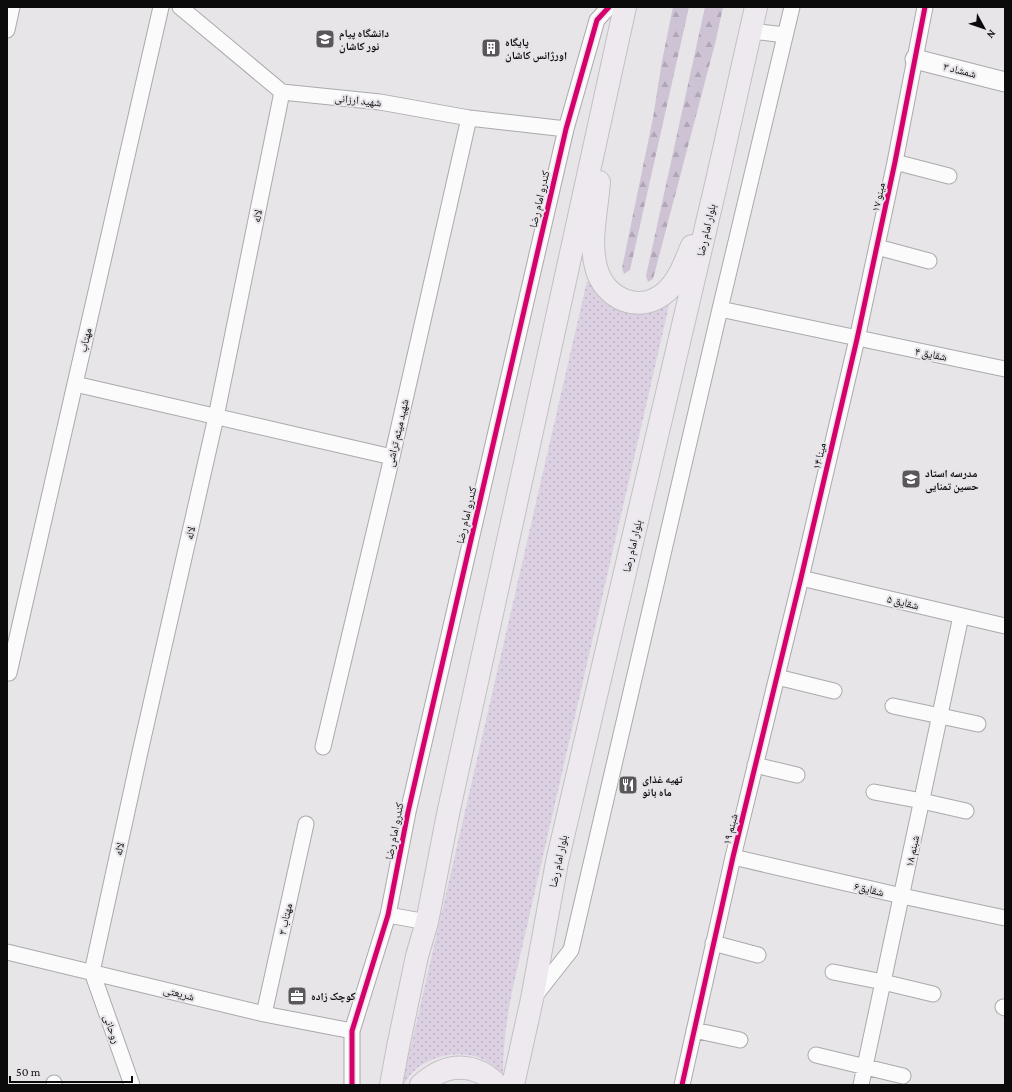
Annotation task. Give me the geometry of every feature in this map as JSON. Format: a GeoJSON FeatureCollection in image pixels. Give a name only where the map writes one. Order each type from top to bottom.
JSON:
{"type":"FeatureCollection","features":[{"type":"Feature","properties":{"kind":"main road"},"geometry":{"type":"LineString","coordinates":[[392,1085],[398,1047],[417,956],[427,922],[448,814],[625,7]]}},
{"type":"Feature","properties":{"kind":"main road","name":"بلوار امام رضا"},"geometry":{"type":"LineString","coordinates":[[512,1085],[532,999],[557,862],[718,176],[756,7]]}},
{"type":"Feature","properties":{"kind":"main road"},"geometry":{"type":"LineString","coordinates":[[611,74],[593,240],[593,254],[596,268],[605,286],[619,298],[631,303],[650,301],[667,291],[675,282],[683,268],[718,176]]}},
{"type":"Feature","properties":{"kind":"main road"},"geometry":{"type":"LineString","coordinates":[[421,1085],[437,1074],[454,1067],[464,1067],[474,1069],[485,1075],[496,1085]]}},
{"type":"Feature","properties":{"kind":"street"},"geometry":{"type":"LineString","coordinates":[[7,30],[12,7]]}},
{"type":"Feature","properties":{"kind":"street","name":"مهتاب"},"geometry":{"type":"LineString","coordinates":[[9,673],[161,7]]}},
{"type":"Feature","properties":{"kind":"street"},"geometry":{"type":"LineString","coordinates":[[180,7],[282,92]]}},
{"type":"Feature","properties":{"kind":"street","name":"کندرو امام رضا"},"geometry":{"type":"LineString","coordinates":[[352,1085],[352,1031],[388,915],[408,812],[566,129],[598,20],[609,7]]}},
{"type":"Feature","properties":{"kind":"street"},"geometry":{"type":"LineString","coordinates":[[532,999],[571,950],[792,7]]}},
{"type":"Feature","properties":{"kind":"street","name":"مینو ۱۷"},"geometry":{"type":"LineString","coordinates":[[857,339],[895,162],[925,7]]}},
{"type":"Feature","properties":{"kind":"street"},"geometry":{"type":"LineString","coordinates":[[751,31],[785,36]]}},
{"type":"Feature","properties":{"kind":"street","name":"شمشاد ۳"},"geometry":{"type":"LineString","coordinates":[[915,59],[1005,82]]}},
{"type":"Feature","properties":{"kind":"street","name":"شهید ارزانی"},"geometry":{"type":"LineString","coordinates":[[282,92],[380,102],[469,118],[566,129]]}},
{"type":"Feature","properties":{"kind":"street","name":"لاله"},"geometry":{"type":"LineString","coordinates":[[92,972],[216,416],[282,92]]}},
{"type":"Feature","properties":{"kind":"street","name":"شهید میثم تراشی"},"geometry":{"type":"LineString","coordinates":[[323,747],[392,457],[469,118]]}},
{"type":"Feature","properties":{"kind":"street"},"geometry":{"type":"LineString","coordinates":[[895,162],[949,176]]}},
{"type":"Feature","properties":{"kind":"street"},"geometry":{"type":"LineString","coordinates":[[877,247],[929,261]]}},
{"type":"Feature","properties":{"kind":"street","name":"شقایق ۴"},"geometry":{"type":"LineString","coordinates":[[720,310],[1005,369]]}},
{"type":"Feature","properties":{"kind":"street","name":"مینا ۱۴"},"geometry":{"type":"LineString","coordinates":[[801,578],[857,339]]}},
{"type":"Feature","properties":{"kind":"street"},"geometry":{"type":"LineString","coordinates":[[75,384],[392,457]]}},
{"type":"Feature","properties":{"kind":"street","name":"شقایق ۵"},"geometry":{"type":"LineString","coordinates":[[801,578],[1005,626]]}},
{"type":"Feature","properties":{"kind":"street","name":"شبنم ۱۹"},"geometry":{"type":"LineString","coordinates":[[682,1085],[733,857],[801,578]]}},
{"type":"Feature","properties":{"kind":"street","name":"شبنم ۱۸"},"geometry":{"type":"LineString","coordinates":[[861,1085],[961,616]]}},
{"type":"Feature","properties":{"kind":"street"},"geometry":{"type":"LineString","coordinates":[[777,677],[834,691]]}},
{"type":"Feature","properties":{"kind":"street"},"geometry":{"type":"LineString","coordinates":[[893,706],[978,724]]}},
{"type":"Feature","properties":{"kind":"street"},"geometry":{"type":"LineString","coordinates":[[755,765],[797,775]]}},
{"type":"Feature","properties":{"kind":"street"},"geometry":{"type":"LineString","coordinates":[[874,792],[966,811]]}},
{"type":"Feature","properties":{"kind":"street","name":"مهتاب ۳"},"geometry":{"type":"LineString","coordinates":[[264,1014],[306,824]]}},
{"type":"Feature","properties":{"kind":"street","name":"شقایق۶"},"geometry":{"type":"LineString","coordinates":[[733,857],[1005,918]]}},
{"type":"Feature","properties":{"kind":"street"},"geometry":{"type":"LineString","coordinates":[[388,915],[427,922]]}},
{"type":"Feature","properties":{"kind":"street"},"geometry":{"type":"LineString","coordinates":[[713,943],[758,955]]}},
{"type":"Feature","properties":{"kind":"street","name":"شریعتی"},"geometry":{"type":"LineString","coordinates":[[7,952],[264,1014],[352,1031]]}},
{"type":"Feature","properties":{"kind":"street","name":"روحانی"},"geometry":{"type":"LineString","coordinates":[[92,972],[132,1085]]}},
{"type":"Feature","properties":{"kind":"street"},"geometry":{"type":"LineString","coordinates":[[833,972],[933,994]]}},
{"type":"Feature","properties":{"kind":"street"},"geometry":{"type":"LineString","coordinates":[[694,1030],[740,1040]]}},
{"type":"Feature","properties":{"kind":"street"},"geometry":{"type":"LineString","coordinates":[[816,1055],[903,1076]]}},
{"type":"Feature","properties":{"kind":"shaded area"},"geometry":{"type":"Polygon","coordinates":[[[587,281],[597,291],[670,301],[513,987],[506,1030],[503,1074],[480,1058],[470,1055],[448,1055],[426,1062],[417,1068],[404,1085],[402,1085],[587,281]]]}},
{"type":"Feature","properties":{"kind":"green space"},"geometry":{"type":"Polygon","coordinates":[[[673,7],[689,7],[630,270],[624,274],[622,268],[653,118],[662,61],[673,7]]]}},
{"type":"Feature","properties":{"kind":"green space"},"geometry":{"type":"Polygon","coordinates":[[[705,7],[723,7],[716,40],[653,279],[648,282],[646,276],[705,7]]]}},
{"type":"Feature","properties":{"kind":"cycle path"},"geometry":{"type":"LineString","coordinates":[[352,1085],[352,1031],[388,915],[408,812],[566,129],[597,20],[609,7]]}},
{"type":"Feature","properties":{"kind":"cycle path"},"geometry":{"type":"LineString","coordinates":[[682,1085],[733,857],[857,339],[895,162],[925,7]]}},
{"type":"Feature","properties":{"kind":"place","name":"دانشگاه پیام نور کاشان"},"geometry":{"type":"Point","coordinates":[325,39]}},
{"type":"Feature","properties":{"kind":"place","name":"پایگاه اورژانس کاشان"},"geometry":{"type":"Point","coordinates":[491,48]}},
{"type":"Feature","properties":{"kind":"place","name":"مدرسه استاد حسین تمنایی"},"geometry":{"type":"Point","coordinates":[911,479]}},
{"type":"Feature","properties":{"kind":"place","name":"تهیه غذای ماه بانو"},"geometry":{"type":"Point","coordinates":[628,785]}},
{"type":"Feature","properties":{"kind":"place","name":"کوچک زاده"},"geometry":{"type":"Point","coordinates":[297,996]}}]}
